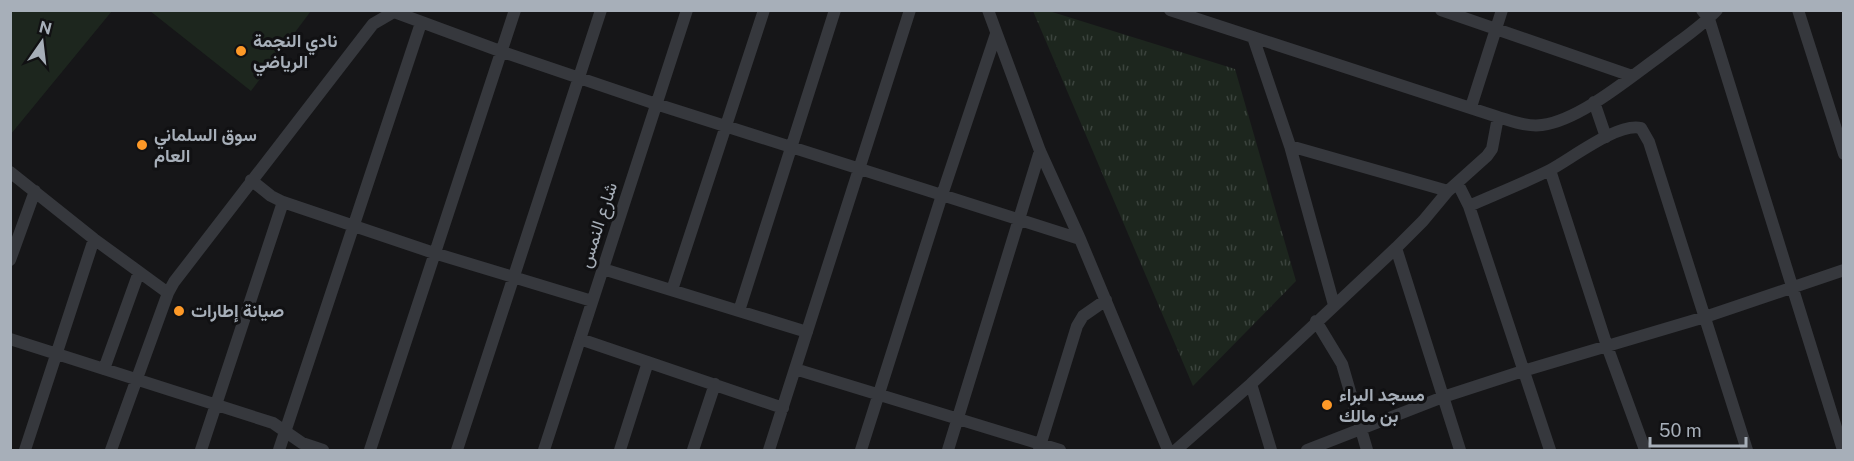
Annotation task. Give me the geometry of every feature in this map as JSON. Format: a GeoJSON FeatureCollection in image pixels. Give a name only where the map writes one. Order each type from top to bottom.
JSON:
{"type":"FeatureCollection","features":[{"type":"Feature","properties":{"kind":"street"},"geometry":{"type":"LineString","coordinates":[[373,24],[376,10]]}},
{"type":"Feature","properties":{"kind":"street"},"geometry":{"type":"LineString","coordinates":[[370,450],[515,10]]}},
{"type":"Feature","properties":{"kind":"street"},"geometry":{"type":"LineString","coordinates":[[457,450],[601,10]]}},
{"type":"Feature","properties":{"kind":"street","name":"شارع النمس"},"geometry":{"type":"LineString","coordinates":[[544,450],[687,10]]}},
{"type":"Feature","properties":{"kind":"street"},"geometry":{"type":"LineString","coordinates":[[672,290],[764,10]]}},
{"type":"Feature","properties":{"kind":"street"},"geometry":{"type":"LineString","coordinates":[[739,311],[835,10]]}},
{"type":"Feature","properties":{"kind":"street"},"geometry":{"type":"LineString","coordinates":[[769,450],[910,10]]}},
{"type":"Feature","properties":{"kind":"street"},"geometry":{"type":"LineString","coordinates":[[988,10],[1040,151],[1080,239],[1168,450]]}},
{"type":"Feature","properties":{"kind":"street"},"geometry":{"type":"LineString","coordinates":[[1170,10],[1201,16],[1253,37],[1498,117],[1533,126],[1545,125],[1568,117],[1594,102],[1632,76],[1710,13],[1843,450]]}},
{"type":"Feature","properties":{"kind":"street"},"geometry":{"type":"LineString","coordinates":[[1441,10],[1632,76]]}},
{"type":"Feature","properties":{"kind":"street"},"geometry":{"type":"LineString","coordinates":[[1471,107],[1502,10]]}},
{"type":"Feature","properties":{"kind":"street"},"geometry":{"type":"LineString","coordinates":[[1798,10],[1844,154]]}},
{"type":"Feature","properties":{"kind":"street"},"geometry":{"type":"LineString","coordinates":[[111,450],[168,293],[251,180],[373,24],[393,11],[500,51],[656,104],[1080,239]]}},
{"type":"Feature","properties":{"kind":"street"},"geometry":{"type":"LineString","coordinates":[[279,450],[353,226],[414,18]]}},
{"type":"Feature","properties":{"kind":"street"},"geometry":{"type":"LineString","coordinates":[[861,450],[996,34]]}},
{"type":"Feature","properties":{"kind":"street"},"geometry":{"type":"LineString","coordinates":[[1253,37],[1290,146],[1334,305]]}},
{"type":"Feature","properties":{"kind":"street"},"geometry":{"type":"LineString","coordinates":[[1594,102],[1606,137]]}},
{"type":"Feature","properties":{"kind":"street"},"geometry":{"type":"LineString","coordinates":[[1176,450],[1251,384],[1396,248],[1487,156],[1492,148],[1498,117]]}},
{"type":"Feature","properties":{"kind":"street"},"geometry":{"type":"LineString","coordinates":[[1469,206],[1550,170],[1606,137],[1631,127],[1641,128],[1645,133],[1747,450]]}},
{"type":"Feature","properties":{"kind":"street"},"geometry":{"type":"LineString","coordinates":[[1290,146],[1453,188],[1469,206],[1550,450]]}},
{"type":"Feature","properties":{"kind":"street"},"geometry":{"type":"LineString","coordinates":[[948,450],[1040,151]]}},
{"type":"Feature","properties":{"kind":"street"},"geometry":{"type":"LineString","coordinates":[[1550,170],[1607,346],[1646,450]]}},
{"type":"Feature","properties":{"kind":"street"},"geometry":{"type":"LineString","coordinates":[[10,172],[94,239],[168,293]]}},
{"type":"Feature","properties":{"kind":"street"},"geometry":{"type":"LineString","coordinates":[[251,180],[271,196],[283,202],[434,253],[592,301]]}},
{"type":"Feature","properties":{"kind":"street"},"geometry":{"type":"LineString","coordinates":[[10,260],[35,191]]}},
{"type":"Feature","properties":{"kind":"street"},"geometry":{"type":"LineString","coordinates":[[201,450],[283,202]]}},
{"type":"Feature","properties":{"kind":"street"},"geometry":{"type":"LineString","coordinates":[[25,450],[94,239]]}},
{"type":"Feature","properties":{"kind":"street"},"geometry":{"type":"LineString","coordinates":[[1396,248],[1460,450]]}},
{"type":"Feature","properties":{"kind":"street"},"geometry":{"type":"LineString","coordinates":[[603,269],[807,332]]}},
{"type":"Feature","properties":{"kind":"street"},"geometry":{"type":"LineString","coordinates":[[1307,450],[1443,398],[1523,371],[1705,317],[1844,270]]}},
{"type":"Feature","properties":{"kind":"street"},"geometry":{"type":"LineString","coordinates":[[104,369],[139,272]]}},
{"type":"Feature","properties":{"kind":"street"},"geometry":{"type":"LineString","coordinates":[[1039,447],[1077,326],[1088,312],[1106,300]]}},
{"type":"Feature","properties":{"kind":"street"},"geometry":{"type":"LineString","coordinates":[[1317,321],[1341,364],[1367,450]]}},
{"type":"Feature","properties":{"kind":"street"},"geometry":{"type":"LineString","coordinates":[[10,339],[273,423],[302,443],[323,450]]}},
{"type":"Feature","properties":{"kind":"street"},"geometry":{"type":"LineString","coordinates":[[580,339],[783,408]]}},
{"type":"Feature","properties":{"kind":"street"},"geometry":{"type":"LineString","coordinates":[[620,450],[648,362]]}},
{"type":"Feature","properties":{"kind":"street"},"geometry":{"type":"LineString","coordinates":[[795,369],[958,419],[1039,447],[1060,450]]}},
{"type":"Feature","properties":{"kind":"street"},"geometry":{"type":"LineString","coordinates":[[693,450],[715,384]]}},
{"type":"Feature","properties":{"kind":"street"},"geometry":{"type":"LineString","coordinates":[[1251,384],[1271,450]]}},
{"type":"Feature","properties":{"kind":"green space"},"geometry":{"type":"Polygon","coordinates":[[[10,11],[112,11],[11,134],[10,11]]]}},
{"type":"Feature","properties":{"kind":"green space","name":"نادي النجمة الرياضي"},"geometry":{"type":"Polygon","coordinates":[[[150,11],[311,11],[251,91],[150,11]]]}},
{"type":"Feature","properties":{"kind":"green space"},"geometry":{"type":"Polygon","coordinates":[[[1033,11],[1049,11],[1235,69],[1296,281],[1193,386],[1033,11]]]}},
{"type":"Feature","properties":{"kind":"place","name":"نادي النجمة الرياضي"},"geometry":{"type":"Point","coordinates":[241,51]}},
{"type":"Feature","properties":{"kind":"place","name":"سوق السلماني العام"},"geometry":{"type":"Point","coordinates":[142,145]}},
{"type":"Feature","properties":{"kind":"place","name":"صيانة إطارات"},"geometry":{"type":"Point","coordinates":[179,311]}},
{"type":"Feature","properties":{"kind":"place","name":"مسجد البراء بن مالك"},"geometry":{"type":"Point","coordinates":[1327,405]}}]}
